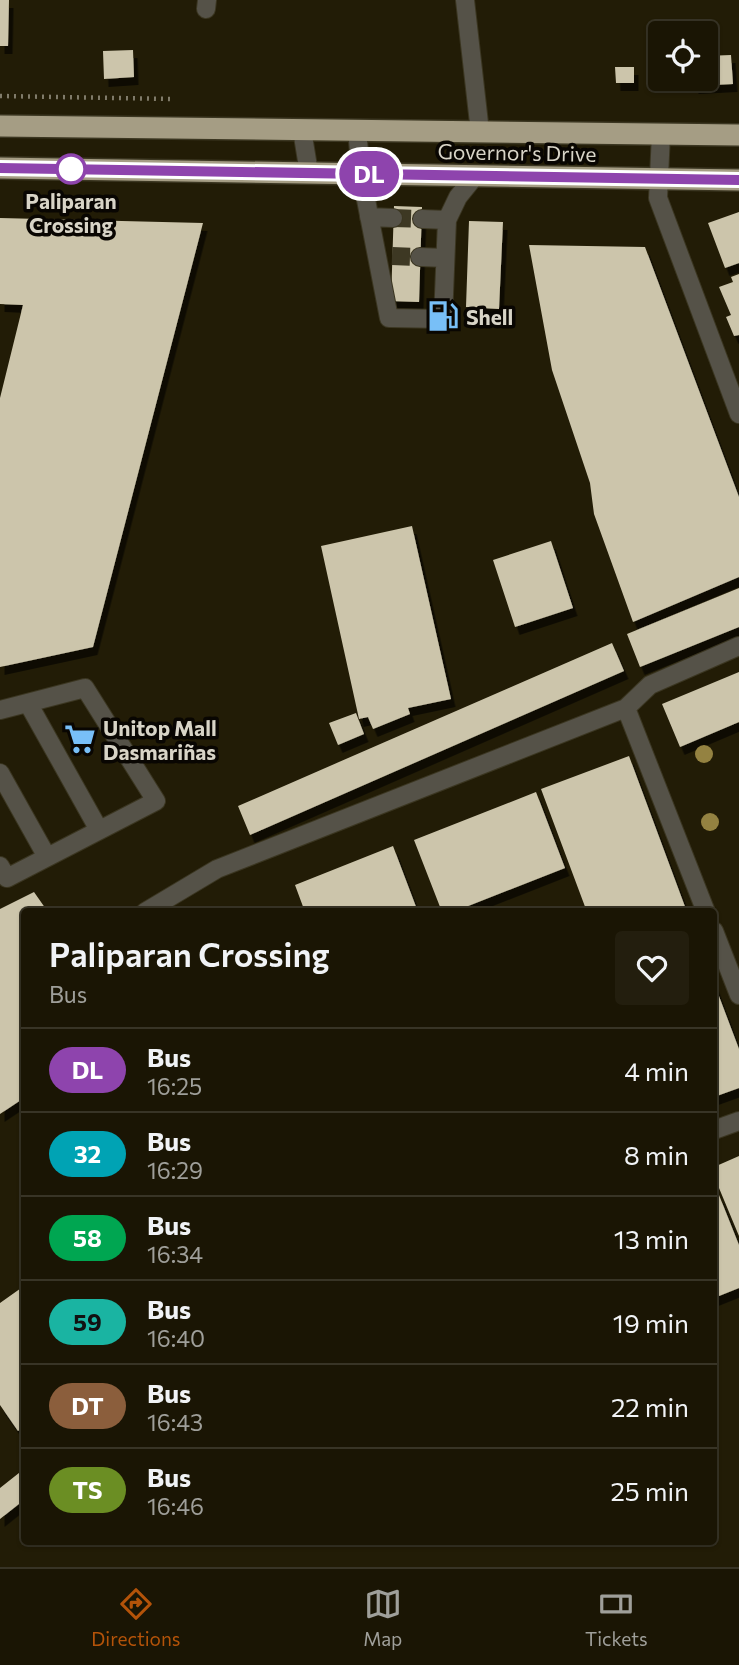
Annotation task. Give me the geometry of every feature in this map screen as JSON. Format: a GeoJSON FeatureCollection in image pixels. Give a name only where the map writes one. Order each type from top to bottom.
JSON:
{"type":"FeatureCollection","features":[{"type":"Feature","properties":{"kind":"highway","name":"Governor's Drive"},"geometry":{"type":"LineString","coordinates":[[0,126],[739,135]]}},
{"type":"Feature","properties":{"kind":"highway","name":"Governor's Drive"},"geometry":{"type":"LineString","coordinates":[[0,168],[739,180]]}},
{"type":"Feature","properties":{"kind":"lane"},"geometry":{"type":"LineString","coordinates":[[465,0],[480,132]]}},
{"type":"Feature","properties":{"kind":"lane"},"geometry":{"type":"LineString","coordinates":[[302,130],[309,173]]}},
{"type":"Feature","properties":{"kind":"lane"},"geometry":{"type":"LineString","coordinates":[[357,130],[369,217],[384,256],[389,318],[443,319],[447,220],[458,197],[475,176]]}},
{"type":"Feature","properties":{"kind":"lane"},"geometry":{"type":"LineString","coordinates":[[661,134],[658,198],[739,414]]}},
{"type":"Feature","properties":{"kind":"lane"},"geometry":{"type":"LineString","coordinates":[[369,217],[393,218]]}},
{"type":"Feature","properties":{"kind":"lane"},"geometry":{"type":"LineString","coordinates":[[422,219],[447,220]]}},
{"type":"Feature","properties":{"kind":"lane"},"geometry":{"type":"LineString","coordinates":[[420,257],[446,258]]}},
{"type":"Feature","properties":{"kind":"lane"},"geometry":{"type":"LineString","coordinates":[[152,908],[217,869],[626,708],[650,685],[739,646]]}},
{"type":"Feature","properties":{"kind":"lane"},"geometry":{"type":"LineString","coordinates":[[0,710],[85,688],[156,801],[7,878],[0,866]]}},
{"type":"Feature","properties":{"kind":"lane"},"geometry":{"type":"LineString","coordinates":[[28,703],[99,831]]}},
{"type":"Feature","properties":{"kind":"lane"},"geometry":{"type":"LineString","coordinates":[[626,708],[704,908]]}},
{"type":"Feature","properties":{"kind":"lane"},"geometry":{"type":"LineString","coordinates":[[0,773],[47,857]]}},
{"type":"Feature","properties":{"kind":"lane"},"geometry":{"type":"LineString","coordinates":[[717,939],[739,995]]}},
{"type":"Feature","properties":{"kind":"lane"},"geometry":{"type":"LineString","coordinates":[[717,1129],[739,1121]]}},
{"type":"Feature","properties":{"kind":"path"},"geometry":{"type":"LineString","coordinates":[[0,96],[172,99]]}},
{"type":"Feature","properties":{"kind":"building"},"geometry":{"type":"Polygon","coordinates":[[[0,0],[9,0],[8,46],[0,46],[0,0]]]}},
{"type":"Feature","properties":{"kind":"building"},"geometry":{"type":"Polygon","coordinates":[[[133,50],[134,77],[104,79],[103,51],[133,50]]]}},
{"type":"Feature","properties":{"kind":"building"},"geometry":{"type":"Polygon","coordinates":[[[731,55],[733,84],[718,85],[718,56],[731,55]]]}},
{"type":"Feature","properties":{"kind":"building"},"geometry":{"type":"Polygon","coordinates":[[[615,67],[634,67],[634,83],[616,83],[615,67]]]}},
{"type":"Feature","properties":{"kind":"building"},"geometry":{"type":"Polygon","coordinates":[[[394,206],[422,207],[419,302],[391,301],[394,206]]]}},
{"type":"Feature","properties":{"kind":"building"},"geometry":{"type":"Polygon","coordinates":[[[739,212],[739,263],[725,268],[708,223],[739,212]]]}},
{"type":"Feature","properties":{"kind":"building"},"geometry":{"type":"Polygon","coordinates":[[[0,218],[203,223],[93,647],[0,667],[0,398],[23,305],[0,304],[0,218]]]}},
{"type":"Feature","properties":{"kind":"building"},"geometry":{"type":"Polygon","coordinates":[[[469,221],[503,222],[499,309],[466,307],[469,221]]]}},
{"type":"Feature","properties":{"kind":"building"},"geometry":{"type":"Polygon","coordinates":[[[529,245],[645,247],[739,497],[739,577],[633,622],[594,514],[590,483],[552,370],[529,245]]]}},
{"type":"Feature","properties":{"kind":"building"},"geometry":{"type":"Polygon","coordinates":[[[739,274],[739,335],[734,336],[726,317],[731,315],[719,287],[733,282],[731,277],[739,274]]]}},
{"type":"Feature","properties":{"kind":"building"},"geometry":{"type":"Polygon","coordinates":[[[412,526],[451,699],[408,708],[410,714],[373,729],[368,717],[359,719],[321,546],[412,526]]]}},
{"type":"Feature","properties":{"kind":"building"},"geometry":{"type":"Polygon","coordinates":[[[551,541],[573,608],[515,627],[493,560],[551,541]]]}},
{"type":"Feature","properties":{"kind":"building"},"geometry":{"type":"Polygon","coordinates":[[[739,588],[739,627],[640,667],[627,634],[739,588]]]}},
{"type":"Feature","properties":{"kind":"building"},"geometry":{"type":"Polygon","coordinates":[[[612,643],[624,671],[250,835],[238,806],[612,643]]]}},
{"type":"Feature","properties":{"kind":"building"},"geometry":{"type":"Polygon","coordinates":[[[739,672],[739,722],[680,747],[662,704],[739,672]]]}},
{"type":"Feature","properties":{"kind":"building"},"geometry":{"type":"Polygon","coordinates":[[[356,713],[364,734],[338,745],[329,723],[356,713]]]}},
{"type":"Feature","properties":{"kind":"building"},"geometry":{"type":"Polygon","coordinates":[[[629,756],[686,908],[586,908],[541,789],[629,756]]]}},
{"type":"Feature","properties":{"kind":"building"},"geometry":{"type":"Polygon","coordinates":[[[536,792],[565,868],[463,908],[440,908],[414,840],[536,792]]]}},
{"type":"Feature","properties":{"kind":"building"},"geometry":{"type":"Polygon","coordinates":[[[393,846],[416,908],[304,908],[295,885],[393,846]]]}},
{"type":"Feature","properties":{"kind":"building"},"geometry":{"type":"Polygon","coordinates":[[[34,892],[45,908],[21,908],[21,1100],[0,1114],[0,909],[34,892]]]}},
{"type":"Feature","properties":{"kind":"building"},"geometry":{"type":"Polygon","coordinates":[[[717,991],[739,1049],[739,1088],[717,1096],[717,991]]]}},
{"type":"Feature","properties":{"kind":"building"},"geometry":{"type":"Polygon","coordinates":[[[739,1156],[739,1236],[717,1183],[717,1166],[739,1156]]]}},
{"type":"Feature","properties":{"kind":"building"},"geometry":{"type":"Polygon","coordinates":[[[719,1195],[739,1245],[739,1288],[717,1297],[719,1195]]]}},
{"type":"Feature","properties":{"kind":"building"},"geometry":{"type":"Polygon","coordinates":[[[21,1288],[21,1428],[18,1431],[0,1405],[0,1303],[21,1288]]]}},
{"type":"Feature","properties":{"kind":"building"},"geometry":{"type":"Polygon","coordinates":[[[21,1471],[21,1502],[0,1519],[0,1488],[21,1471]]]}},
{"type":"Feature","properties":{"kind":"tunnel"},"geometry":{"type":"LineString","coordinates":[[393,218],[422,219]]}},
{"type":"Feature","properties":{"kind":"tunnel"},"geometry":{"type":"LineString","coordinates":[[392,256],[420,257]]}},
{"type":"Feature","properties":{"kind":"bus line","name":"DL"},"geometry":{"type":"LineString","coordinates":[[0,168],[739,180]]}},
{"type":"Feature","properties":{"kind":"place","name":"Paliparan Crossing"},"geometry":{"type":"Point","coordinates":[71,169]}},
{"type":"Feature","properties":{"kind":"place","name":"Shell"},"geometry":{"type":"Point","coordinates":[443,316]}},
{"type":"Feature","properties":{"kind":"place","name":"Unitop Mall Dasmariñas"},"geometry":{"type":"Point","coordinates":[80,739]}}]}
